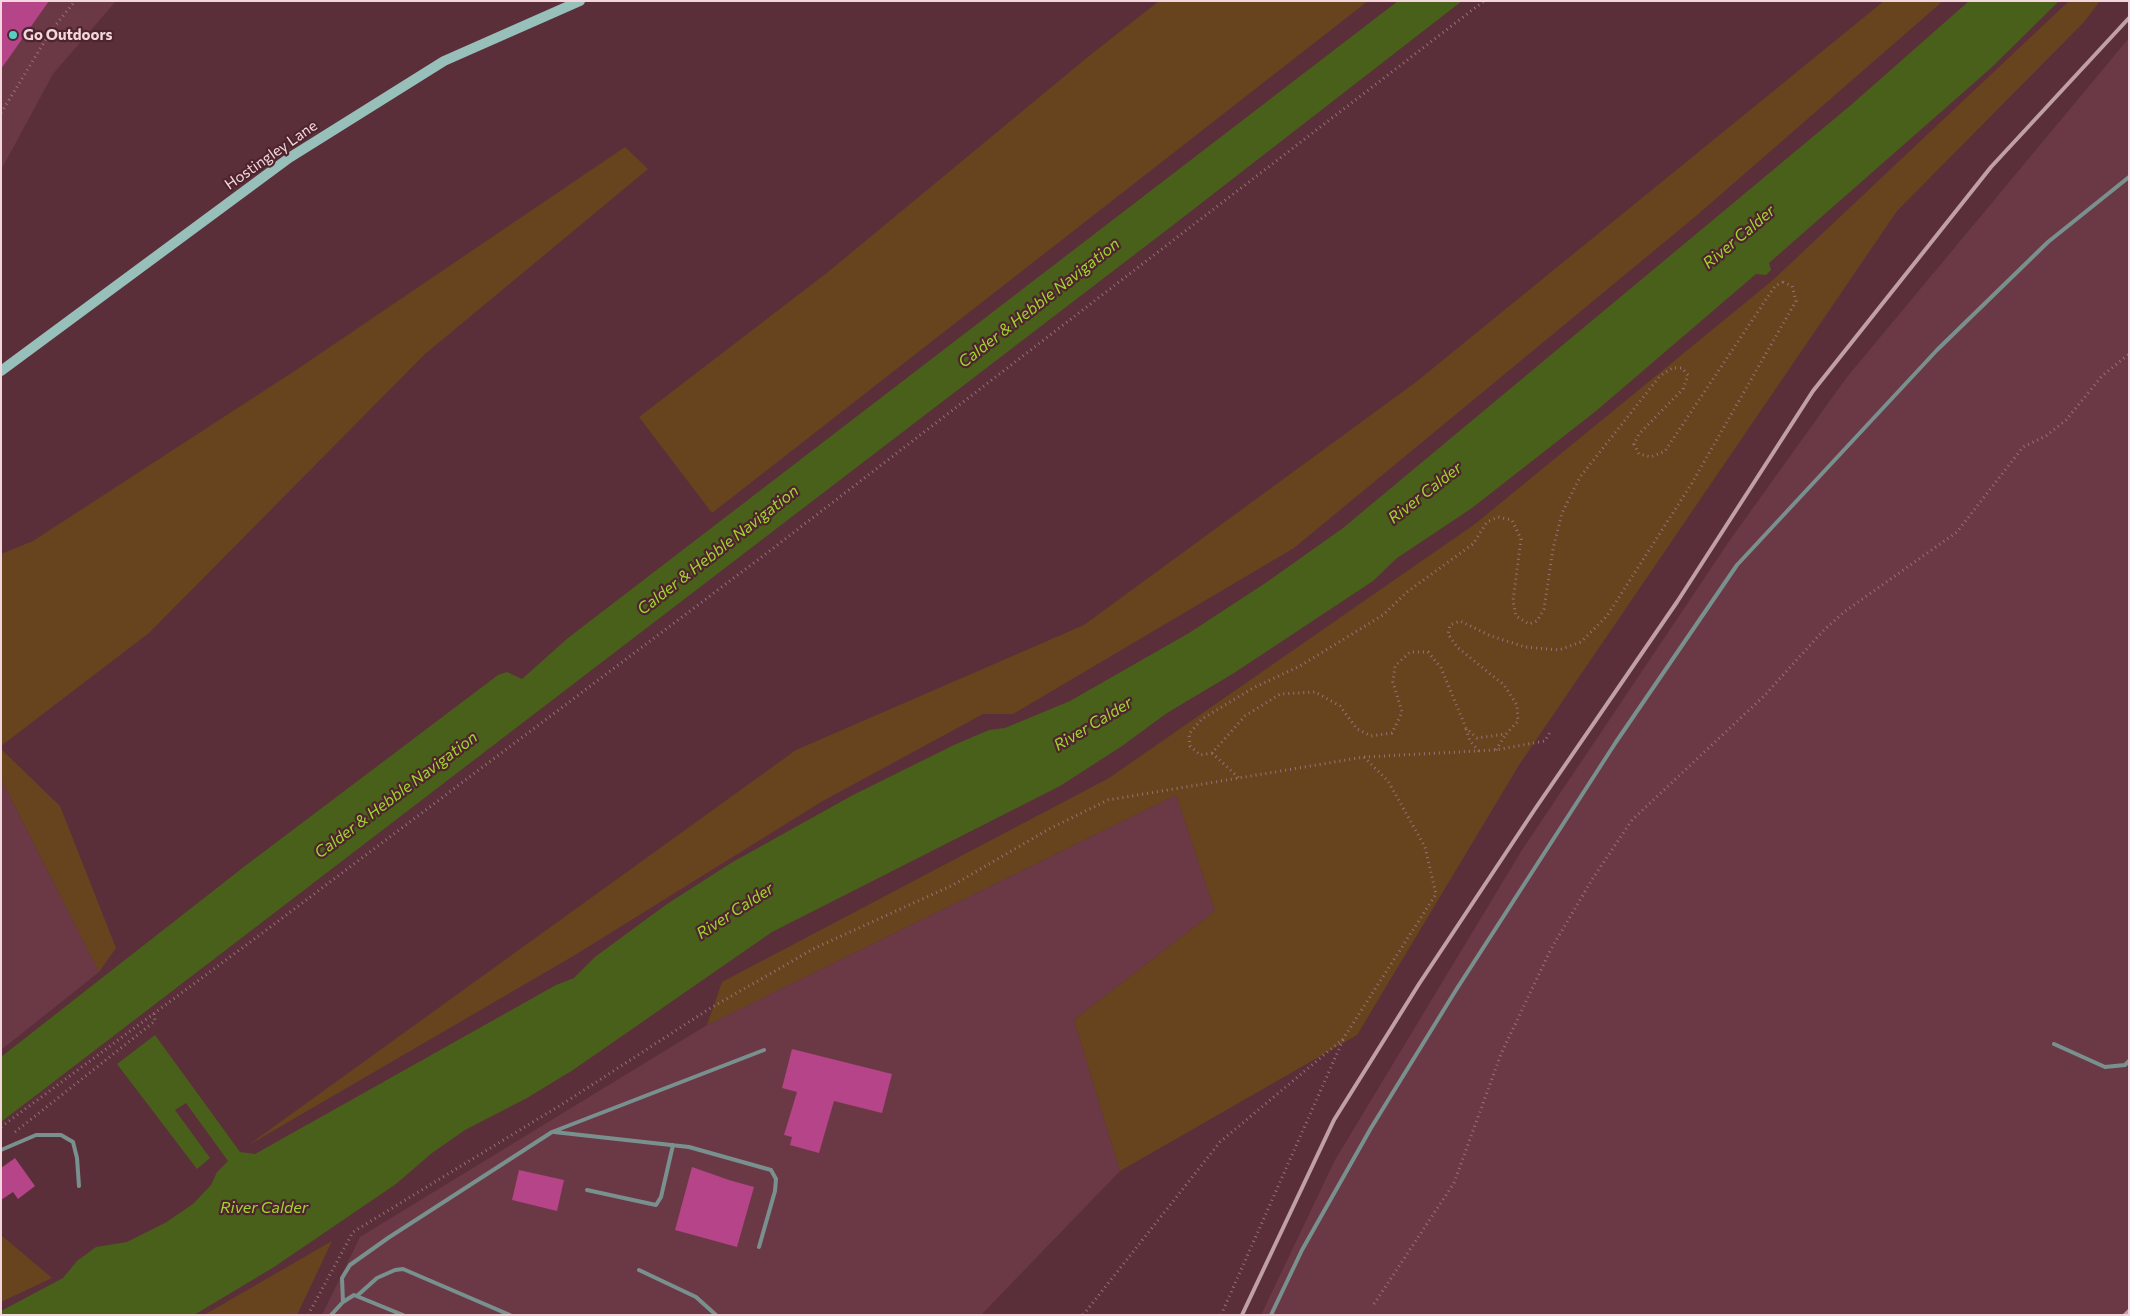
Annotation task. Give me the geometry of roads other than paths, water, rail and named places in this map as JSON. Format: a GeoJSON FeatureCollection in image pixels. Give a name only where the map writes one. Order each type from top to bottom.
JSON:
{"type":"FeatureCollection","features":[{"type":"Feature","properties":{"kind":"main road","name":"Hostingley Lane"},"geometry":{"type":"LineString","coordinates":[[1,371],[289,158],[444,61],[580,1]]}},
{"type":"Feature","properties":{"kind":"lane"},"geometry":{"type":"LineString","coordinates":[[1270,1315],[1302,1250],[1371,1128],[1446,1006],[1616,742],[1737,565],[1937,350],[2048,242],[2129,178]]}},
{"type":"Feature","properties":{"kind":"lane"},"geometry":{"type":"LineString","coordinates":[[2054,1044],[2105,1067],[2125,1065],[2129,1061]]}},
{"type":"Feature","properties":{"kind":"lane"},"geometry":{"type":"LineString","coordinates":[[343,1302],[342,1278],[350,1265],[388,1238],[552,1132],[764,1050]]}},
{"type":"Feature","properties":{"kind":"lane"},"geometry":{"type":"LineString","coordinates":[[552,1132],[689,1147],[771,1170],[776,1179],[775,1190],[758,1247]]}},
{"type":"Feature","properties":{"kind":"lane"},"geometry":{"type":"LineString","coordinates":[[1,1150],[36,1135],[61,1134],[73,1142],[77,1158],[79,1186]]}},
{"type":"Feature","properties":{"kind":"lane"},"geometry":{"type":"LineString","coordinates":[[587,1190],[656,1205],[661,1197],[673,1145]]}},
{"type":"Feature","properties":{"kind":"lane"},"geometry":{"type":"LineString","coordinates":[[358,1295],[377,1278],[395,1270],[403,1269],[413,1271],[510,1315]]}},
{"type":"Feature","properties":{"kind":"lane"},"geometry":{"type":"LineString","coordinates":[[639,1270],[696,1297],[716,1315]]}},
{"type":"Feature","properties":{"kind":"lane"},"geometry":{"type":"LineString","coordinates":[[331,1315],[350,1296],[358,1295],[403,1315]]}},
{"type":"Feature","properties":{"kind":"water","name":"Calder & Hebble Navigation"},"geometry":{"type":"Polygon","coordinates":[[[1398,1],[1462,1],[1168,229],[1,1122],[1,1057],[245,866],[498,675],[507,672],[522,679],[568,638],[1398,1]]]}},
{"type":"Feature","properties":{"kind":"water","name":"River Calder"},"geometry":{"type":"Polygon","coordinates":[[[1969,1],[2059,1],[1991,68],[1769,263],[1771,270],[1766,275],[1756,274],[1596,411],[1472,508],[1397,558],[1373,581],[1234,673],[1167,713],[1122,746],[1060,786],[772,932],[573,1070],[527,1098],[465,1130],[432,1153],[396,1184],[274,1267],[194,1315],[1,1315],[1,1311],[63,1278],[77,1261],[96,1247],[127,1242],[165,1223],[193,1204],[211,1185],[217,1172],[228,1161],[186,1103],[175,1110],[210,1158],[197,1169],[117,1064],[155,1035],[240,1152],[255,1154],[556,985],[574,978],[595,957],[667,904],[731,863],[853,795],[954,745],[989,730],[1005,728],[1070,701],[1189,633],[1267,582],[1343,528],[1851,105],[1969,1]]]}},
{"type":"Feature","properties":{"kind":"railway"},"geometry":{"type":"LineString","coordinates":[[1242,1315],[1334,1120],[1419,984],[1535,809],[1677,602],[1813,391],[1991,167],[2129,18]]}},
{"type":"Feature","properties":{"kind":"railway"},"geometry":{"type":"LineString","coordinates":[[2125,1315],[2129,1311]]}},
{"type":"Feature","properties":{"kind":"place","name":"Go Outdoors"},"geometry":{"type":"Point","coordinates":[13,35]}}]}
